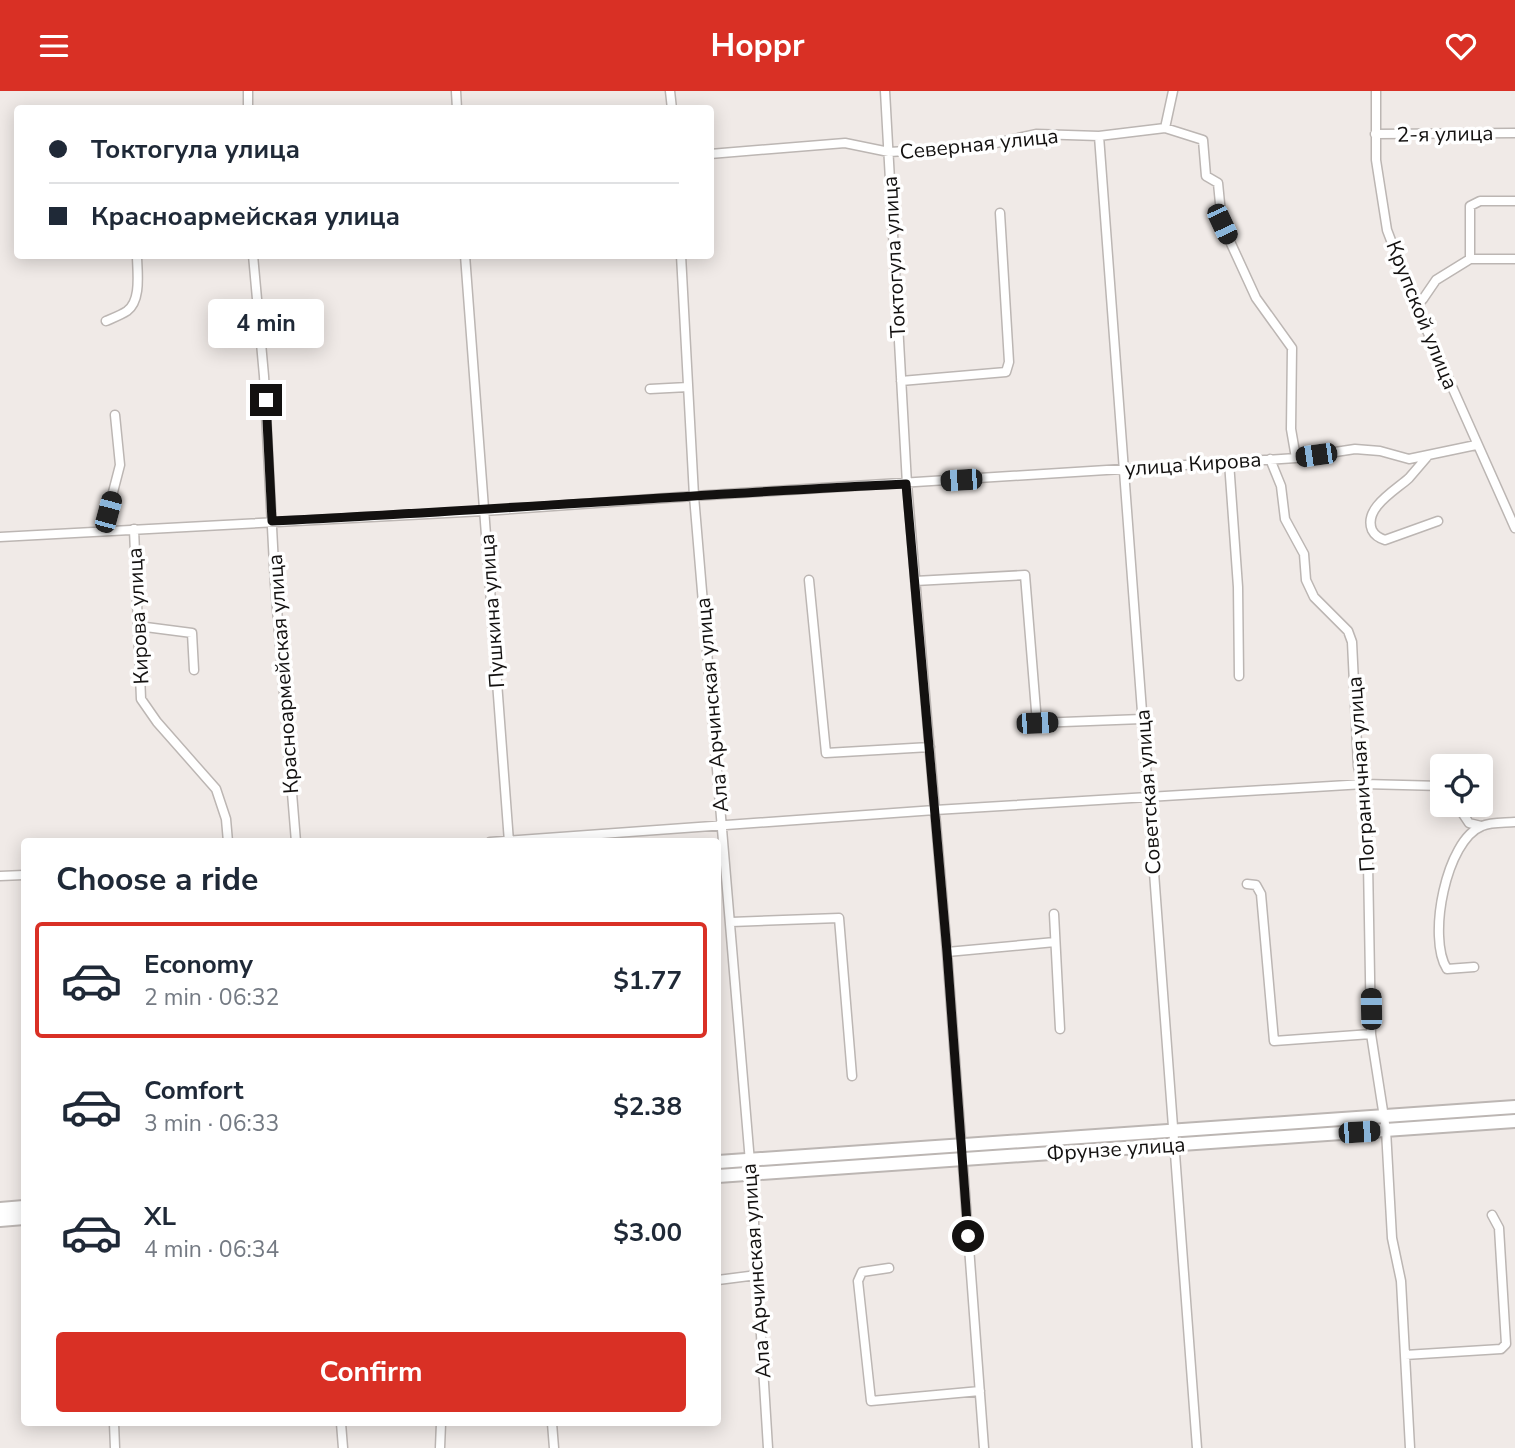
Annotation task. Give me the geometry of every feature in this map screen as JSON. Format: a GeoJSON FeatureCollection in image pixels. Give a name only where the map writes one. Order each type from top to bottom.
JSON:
{"type":"FeatureCollection","features":[{"type":"Feature","properties":{"kind":"main road","name":"Фрунзе улица"},"geometry":{"type":"LineString","coordinates":[[721,1162],[1515,1107]]}},
{"type":"Feature","properties":{"kind":"main road","name":"Фрунзе улица"},"geometry":{"type":"LineString","coordinates":[[721,1176],[1515,1121]]}},
{"type":"Feature","properties":{"kind":"main road"},"geometry":{"type":"LineString","coordinates":[[0,1209],[21,1207]]}},
{"type":"Feature","properties":{"kind":"main road"},"geometry":{"type":"LineString","coordinates":[[0,1220],[21,1219]]}},
{"type":"Feature","properties":{"kind":"street","name":"Токтогула улица"},"geometry":{"type":"LineString","coordinates":[[885,91],[906,484],[947,952],[984,1448]]}},
{"type":"Feature","properties":{"kind":"street"},"geometry":{"type":"LineString","coordinates":[[1173,91],[1165,128],[1203,140],[1206,176],[1218,183],[1222,224],[1256,297],[1292,348],[1291,429],[1296,458]]}},
{"type":"Feature","properties":{"kind":"street","name":"Крупской улица"},"geometry":{"type":"LineString","coordinates":[[1376,91],[1375,134],[1379,186],[1387,230],[1416,306],[1515,528]]}},
{"type":"Feature","properties":{"kind":"street","name":"Северная улица"},"geometry":{"type":"LineString","coordinates":[[714,154],[845,143],[889,152],[978,147],[1036,134],[1099,136],[1165,128]]}},
{"type":"Feature","properties":{"kind":"street","name":"2-я улица"},"geometry":{"type":"LineString","coordinates":[[1375,134],[1515,133]]}},
{"type":"Feature","properties":{"kind":"street","name":"Советская улица"},"geometry":{"type":"LineString","coordinates":[[1099,136],[1198,1448]]}},
{"type":"Feature","properties":{"kind":"street"},"geometry":{"type":"LineString","coordinates":[[1471,259],[1471,206],[1480,201],[1515,201]]}},
{"type":"Feature","properties":{"kind":"street"},"geometry":{"type":"LineString","coordinates":[[901,381],[1006,372],[1009,362],[1000,213]]}},
{"type":"Feature","properties":{"kind":"street"},"geometry":{"type":"LineString","coordinates":[[106,321],[130,309],[138,283],[137,259]]}},
{"type":"Feature","properties":{"kind":"street","name":"Красноармейская улица"},"geometry":{"type":"LineString","coordinates":[[253,259],[264,376],[275,585],[296,838]]}},
{"type":"Feature","properties":{"kind":"street","name":"Пушкина улица"},"geometry":{"type":"LineString","coordinates":[[465,259],[509,838]]}},
{"type":"Feature","properties":{"kind":"street","name":"Ала Арчинская улица"},"geometry":{"type":"LineString","coordinates":[[681,259],[694,496],[751,1174],[768,1448]]}},
{"type":"Feature","properties":{"kind":"street"},"geometry":{"type":"LineString","coordinates":[[1416,306],[1436,280],[1471,259],[1515,259]]}},
{"type":"Feature","properties":{"kind":"street"},"geometry":{"type":"LineString","coordinates":[[650,389],[688,387]]}},
{"type":"Feature","properties":{"kind":"street"},"geometry":{"type":"LineString","coordinates":[[103,531],[120,464],[115,415]]}},
{"type":"Feature","properties":{"kind":"street","name":"улица Кирова"},"geometry":{"type":"LineString","coordinates":[[906,484],[1296,458],[1355,449],[1380,451],[1409,459],[1476,445]]}},
{"type":"Feature","properties":{"kind":"street"},"geometry":{"type":"LineString","coordinates":[[1427,457],[1409,478],[1375,509],[1371,528],[1379,538],[1385,540],[1438,521]]}},
{"type":"Feature","properties":{"kind":"street","name":"Пограничная улица"},"geometry":{"type":"LineString","coordinates":[[1270,459],[1281,486],[1285,519],[1304,554],[1306,580],[1314,597],[1348,631],[1352,642],[1358,766],[1367,805],[1371,1034],[1386,1130],[1392,1238],[1401,1281],[1410,1448]]}},
{"type":"Feature","properties":{"kind":"street"},"geometry":{"type":"LineString","coordinates":[[1228,462],[1238,587],[1239,676]]}},
{"type":"Feature","properties":{"kind":"street","name":"Кирова улица"},"geometry":{"type":"LineString","coordinates":[[0,537],[484,511],[906,484]]}},
{"type":"Feature","properties":{"kind":"street","name":"Кирова улица"},"geometry":{"type":"LineString","coordinates":[[134,529],[141,699],[216,789],[226,819],[228,838]]}},
{"type":"Feature","properties":{"kind":"street"},"geometry":{"type":"LineString","coordinates":[[915,581],[1025,575],[1037,723],[1142,719]]}},
{"type":"Feature","properties":{"kind":"street"},"geometry":{"type":"LineString","coordinates":[[809,580],[826,753],[930,747]]}},
{"type":"Feature","properties":{"kind":"street"},"geometry":{"type":"LineString","coordinates":[[138,626],[192,633],[194,670]]}},
{"type":"Feature","properties":{"kind":"street"},"geometry":{"type":"LineString","coordinates":[[547,838],[722,824],[1364,784],[1430,785]]}},
{"type":"Feature","properties":{"kind":"street"},"geometry":{"type":"LineString","coordinates":[[1465,817],[1469,823],[1481,826],[1515,822]]}},
{"type":"Feature","properties":{"kind":"street"},"geometry":{"type":"LineString","coordinates":[[1474,967],[1447,969],[1438,943],[1438,921],[1452,861],[1458,848],[1481,826]]}},
{"type":"Feature","properties":{"kind":"street"},"geometry":{"type":"LineString","coordinates":[[0,876],[21,875]]}},
{"type":"Feature","properties":{"kind":"street"},"geometry":{"type":"LineString","coordinates":[[1247,884],[1256,885],[1261,894],[1274,1041],[1371,1034]]}},
{"type":"Feature","properties":{"kind":"street"},"geometry":{"type":"LineString","coordinates":[[1054,914],[1060,1029]]}},
{"type":"Feature","properties":{"kind":"street"},"geometry":{"type":"LineString","coordinates":[[730,922],[839,918],[852,1076]]}},
{"type":"Feature","properties":{"kind":"street"},"geometry":{"type":"LineString","coordinates":[[947,952],[1055,942]]}},
{"type":"Feature","properties":{"kind":"street"},"geometry":{"type":"LineString","coordinates":[[1405,1355],[1501,1349],[1506,1344],[1499,1228],[1492,1215]]}},
{"type":"Feature","properties":{"kind":"street"},"geometry":{"type":"LineString","coordinates":[[889,1268],[862,1272],[858,1281],[871,1401],[980,1391]]}},
{"type":"Feature","properties":{"kind":"street"},"geometry":{"type":"LineString","coordinates":[[721,1280],[757,1275]]}},
{"type":"Feature","properties":{"kind":"street"},"geometry":{"type":"LineString","coordinates":[[114,1426],[115,1448]]}},
{"type":"Feature","properties":{"kind":"street"},"geometry":{"type":"LineString","coordinates":[[341,1426],[343,1448]]}},
{"type":"Feature","properties":{"kind":"street"},"geometry":{"type":"LineString","coordinates":[[440,1448],[441,1426]]}},
{"type":"Feature","properties":{"kind":"street"},"geometry":{"type":"LineString","coordinates":[[552,1426],[554,1448]]}},
{"type":"Feature","properties":{"kind":"route"},"geometry":{"type":"LineString","coordinates":[[266,400],[272,521],[484,511],[906,484],[934,789],[968,1236]]}}]}
